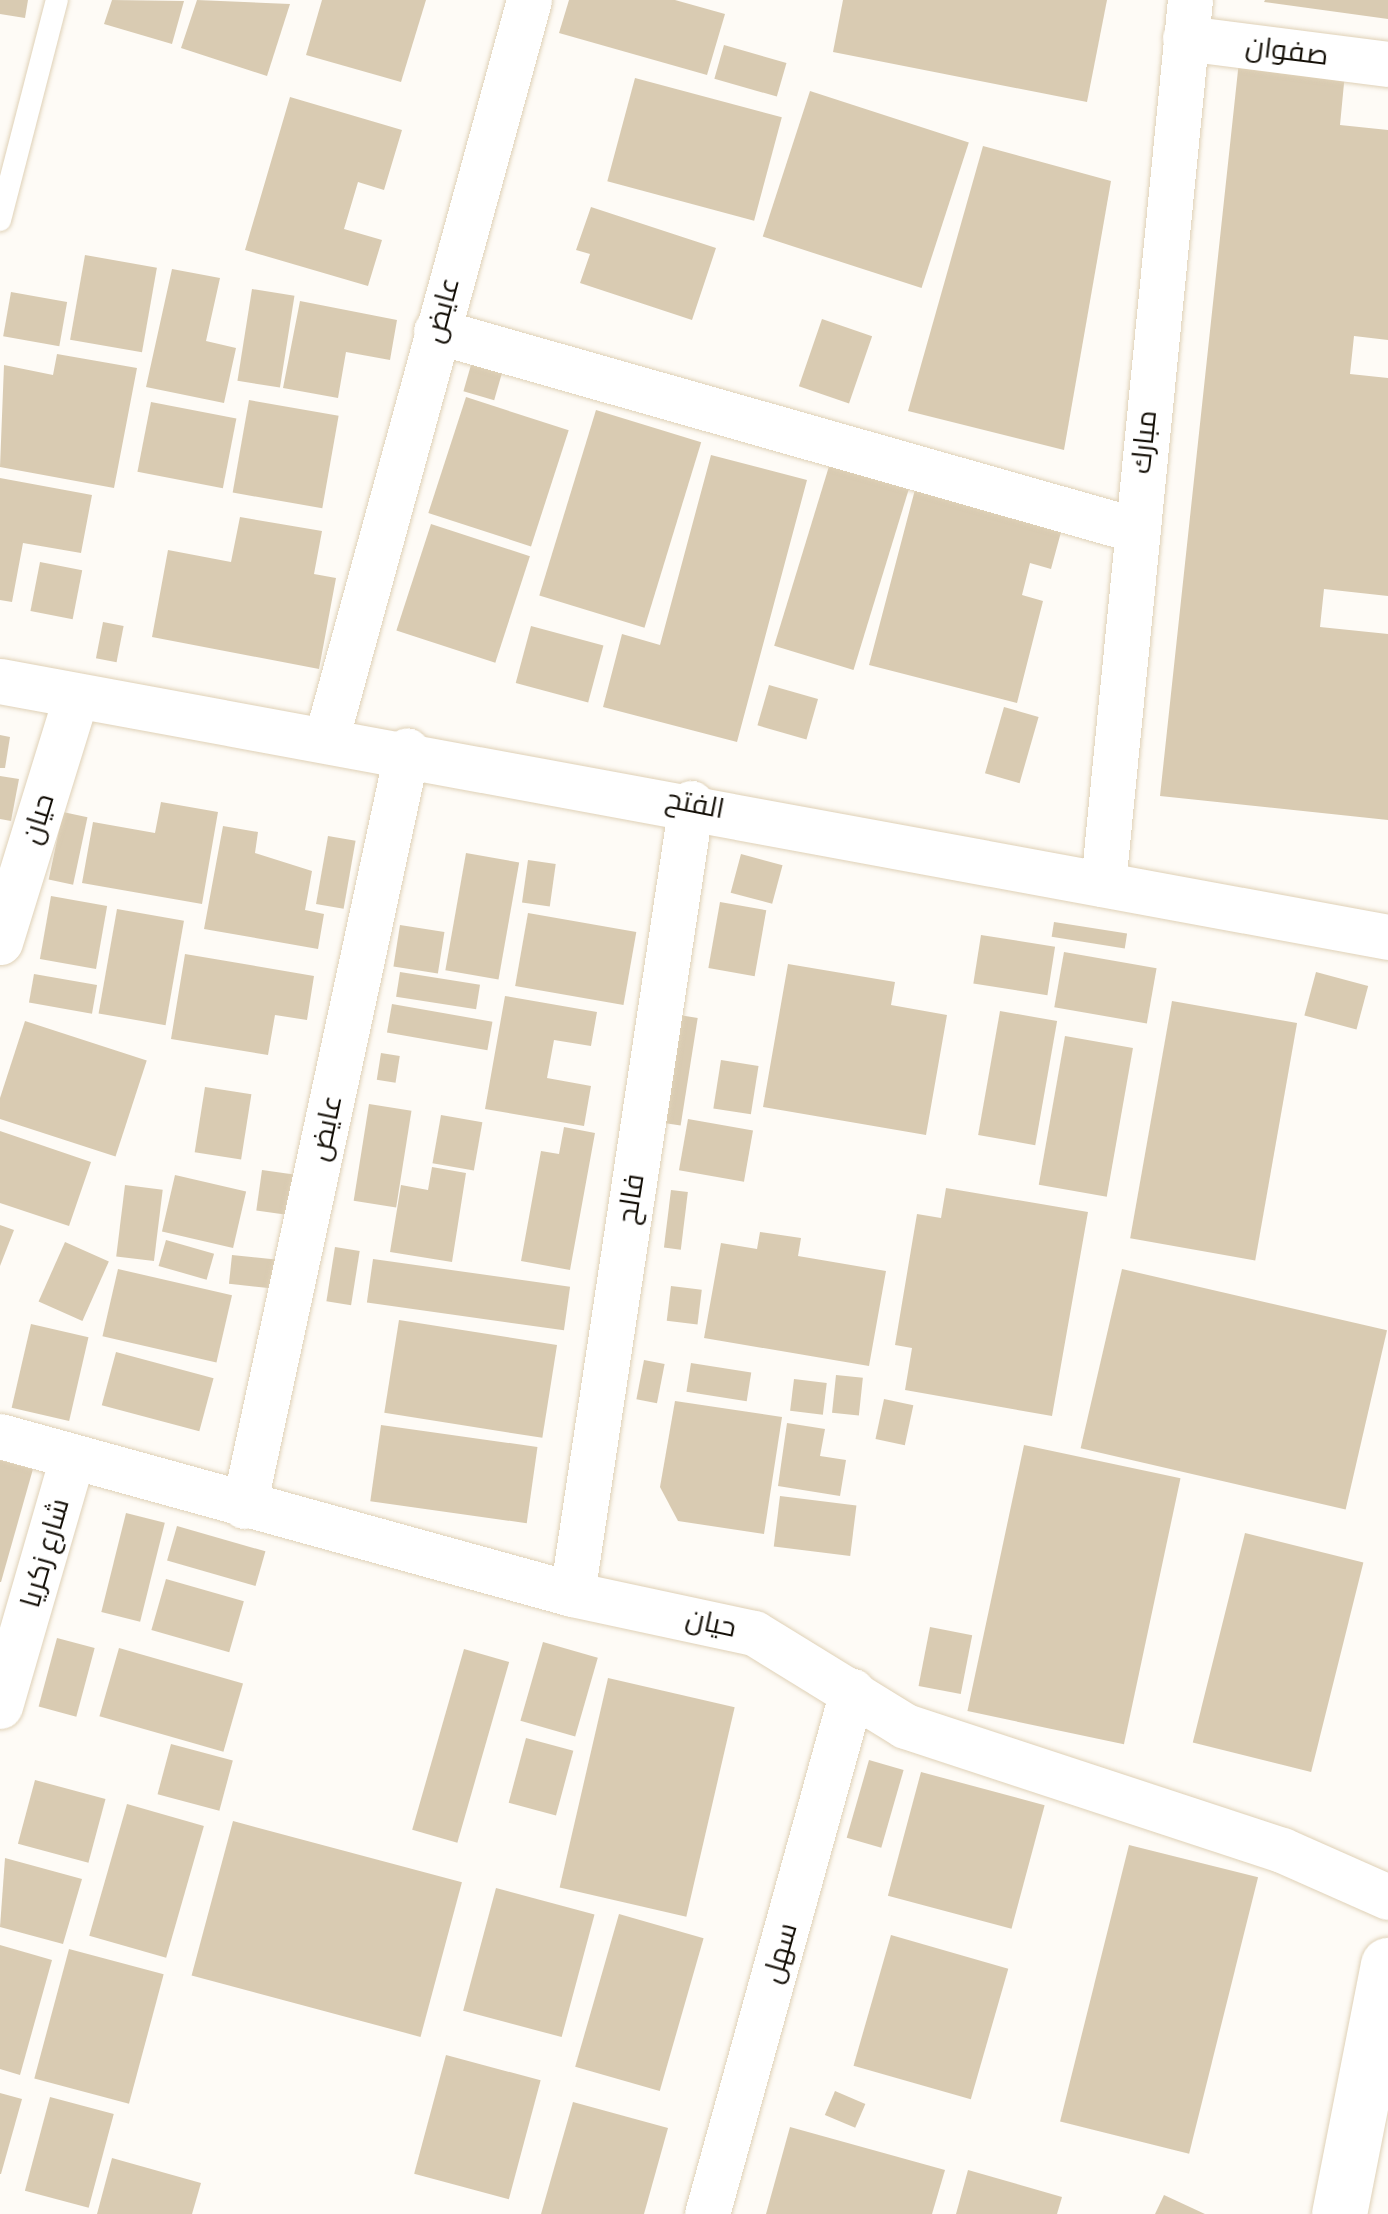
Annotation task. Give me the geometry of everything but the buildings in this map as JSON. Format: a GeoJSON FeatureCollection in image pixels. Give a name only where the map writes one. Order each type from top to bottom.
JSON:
{"type":"FeatureCollection","features":[{"type":"Feature","properties":{"kind":"street","name":"عايض"},"geometry":{"type":"LineString","coordinates":[[327,736],[528,0]]}},
{"type":"Feature","properties":{"kind":"street","name":"صفوان"},"geometry":{"type":"LineString","coordinates":[[1187,19],[1388,64]]}},
{"type":"Feature","properties":{"kind":"street","name":"مبارك"},"geometry":{"type":"LineString","coordinates":[[1102,884],[1187,19]]}},
{"type":"Feature","properties":{"kind":"street"},"geometry":{"type":"LineString","coordinates":[[436,331],[1136,530]]}},
{"type":"Feature","properties":{"kind":"street","name":"الفتح"},"geometry":{"type":"LineString","coordinates":[[0,681],[407,750],[1388,937]]}},
{"type":"Feature","properties":{"kind":"street","name":"حيان"},"geometry":{"type":"LineString","coordinates":[[0,942],[76,696]]}},
{"type":"Feature","properties":{"kind":"street","name":"عايض"},"geometry":{"type":"LineString","coordinates":[[244,1506],[407,750]]}},
{"type":"Feature","properties":{"kind":"street","name":"فالح"},"geometry":{"type":"LineString","coordinates":[[572,1594],[691,803]]}},
{"type":"Feature","properties":{"kind":"street","name":"حيان"},"geometry":{"type":"LineString","coordinates":[[0,1436],[572,1594],[754,1632],[933,1737],[1282,1850],[1388,1897]]}},
{"type":"Feature","properties":{"kind":"street","name":"شارع زكريا"},"geometry":{"type":"LineString","coordinates":[[0,1706],[72,1458]]}},
{"type":"Feature","properties":{"kind":"street","name":"سهل"},"geometry":{"type":"LineString","coordinates":[[707,2214],[852,1692]]}},
{"type":"Feature","properties":{"kind":"street"},"geometry":{"type":"LineString","coordinates":[[1339,2214],[1388,1964]]}},
{"type":"Feature","properties":{"kind":"lane"},"geometry":{"type":"LineString","coordinates":[[0,220],[56,0]]}}]}
